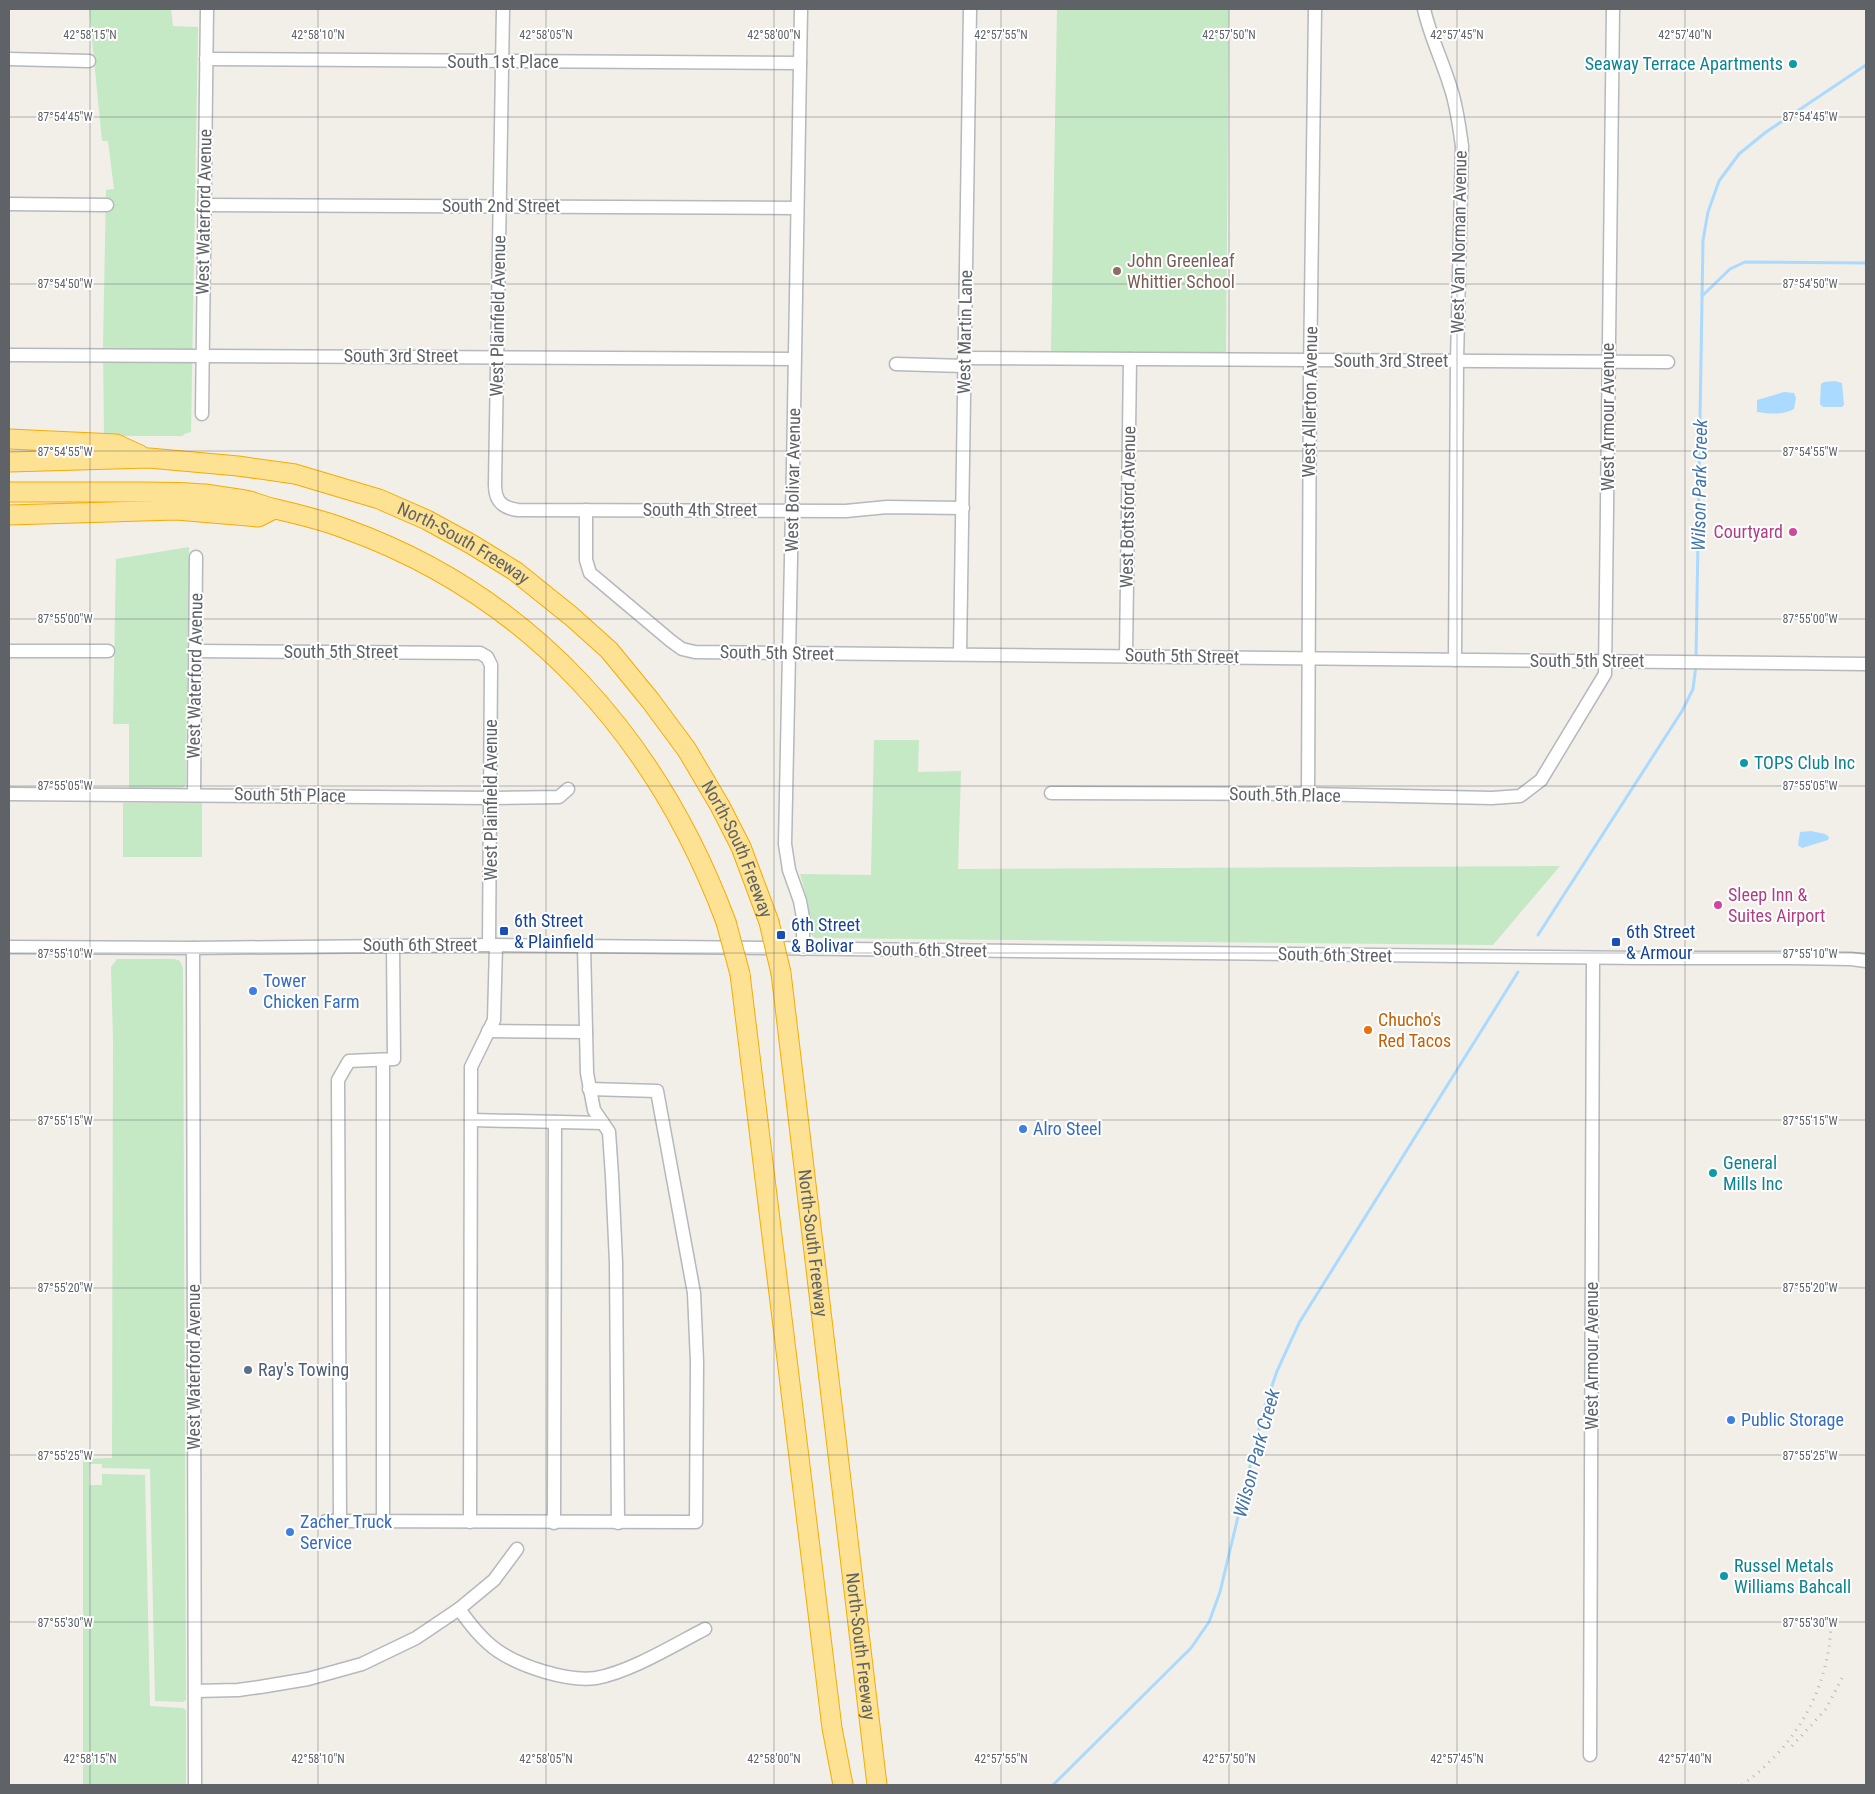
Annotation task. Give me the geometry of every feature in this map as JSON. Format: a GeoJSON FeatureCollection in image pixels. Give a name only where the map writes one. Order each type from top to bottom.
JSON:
{"type":"FeatureCollection","features":[{"type":"Feature","properties":{"kind":"highway"},"geometry":{"type":"LineString","coordinates":[[9,439],[116,444],[148,458]]}},
{"type":"Feature","properties":{"kind":"highway","name":"North-South Freeway"},"geometry":{"type":"LineString","coordinates":[[9,462],[148,458],[238,466],[295,474],[379,499],[427,520],[515,572],[571,616],[609,650],[650,700],[687,750],[741,847],[769,922],[781,973],[877,1785]]}},
{"type":"Feature","properties":{"kind":"highway","name":"North-South Freeway"},"geometry":{"type":"LineString","coordinates":[[9,492],[159,492],[196,494],[250,501],[346,528],[396,548],[440,571],[476,593],[523,628],[586,688],[618,726],[661,785],[711,880],[726,922],[740,974],[832,1728],[843,1785]]}},
{"type":"Feature","properties":{"kind":"highway"},"geometry":{"type":"LineString","coordinates":[[9,515],[167,510],[258,517],[274,509]]}},
{"type":"Feature","properties":{"kind":"highway"},"geometry":{"type":"LineString","coordinates":[[831,1785],[832,1728]]}},
{"type":"Feature","properties":{"kind":"street","name":"West Waterford Avenue"},"geometry":{"type":"LineString","coordinates":[[202,414],[207,9]]}},
{"type":"Feature","properties":{"kind":"street","name":"West Plainfield Avenue"},"geometry":{"type":"LineString","coordinates":[[499,502],[496,490],[503,9]]}},
{"type":"Feature","properties":{"kind":"street","name":"West Bolivar Avenue"},"geometry":{"type":"LineString","coordinates":[[801,9],[793,510],[785,844],[790,870],[797,888],[802,910],[803,949]]}},
{"type":"Feature","properties":{"kind":"street","name":"West Martin Lane"},"geometry":{"type":"LineString","coordinates":[[960,654],[970,9]]}},
{"type":"Feature","properties":{"kind":"street","name":"West Allerton Avenue"},"geometry":{"type":"LineString","coordinates":[[1308,794],[1310,361],[1315,9]]}},
{"type":"Feature","properties":{"kind":"street","name":"West Van Norman Avenue"},"geometry":{"type":"LineString","coordinates":[[1424,9],[1458,114],[1462,146],[1457,361],[1455,660]]}},
{"type":"Feature","properties":{"kind":"street","name":"West Armour Avenue"},"geometry":{"type":"LineString","coordinates":[[1520,796],[1541,780],[1605,674],[1613,9]]}},
{"type":"Feature","properties":{"kind":"street"},"geometry":{"type":"LineString","coordinates":[[9,59],[89,60]]}},
{"type":"Feature","properties":{"kind":"street","name":"South 1st Place"},"geometry":{"type":"LineString","coordinates":[[206,59],[800,63]]}},
{"type":"Feature","properties":{"kind":"street"},"geometry":{"type":"LineString","coordinates":[[9,204],[107,206]]}},
{"type":"Feature","properties":{"kind":"street","name":"South 2nd Street"},"geometry":{"type":"LineString","coordinates":[[205,205],[797,208]]}},
{"type":"Feature","properties":{"kind":"street","name":"South 3rd Street"},"geometry":{"type":"LineString","coordinates":[[9,355],[794,359]]}},
{"type":"Feature","properties":{"kind":"street","name":"South 3rd Street"},"geometry":{"type":"LineString","coordinates":[[896,364],[1130,359],[1668,362]]}},
{"type":"Feature","properties":{"kind":"street","name":"West Bottsford Avenue"},"geometry":{"type":"LineString","coordinates":[[1126,655],[1130,359]]}},
{"type":"Feature","properties":{"kind":"street","name":"South 4th Street"},"geometry":{"type":"LineString","coordinates":[[499,502],[511,509],[586,510],[846,511],[887,508],[963,508]]}},
{"type":"Feature","properties":{"kind":"street","name":"South 5th Street"},"geometry":{"type":"LineString","coordinates":[[586,510],[586,560],[590,573],[671,642],[682,649],[695,652],[1866,664]]}},
{"type":"Feature","properties":{"kind":"street","name":"West Waterford Avenue"},"geometry":{"type":"LineString","coordinates":[[194,795],[196,556]]}},
{"type":"Feature","properties":{"kind":"street"},"geometry":{"type":"LineString","coordinates":[[9,650],[108,651]]}},
{"type":"Feature","properties":{"kind":"street","name":"South 5th Street"},"geometry":{"type":"LineString","coordinates":[[194,651],[480,653],[487,656]]}},
{"type":"Feature","properties":{"kind":"street","name":"West Plainfield Avenue"},"geometry":{"type":"LineString","coordinates":[[470,1522],[471,1068],[494,1020],[491,665],[487,656]]}},
{"type":"Feature","properties":{"kind":"street","name":"South 5th Place"},"geometry":{"type":"LineString","coordinates":[[9,794],[491,798],[560,797],[568,789]]}},
{"type":"Feature","properties":{"kind":"street","name":"South 5th Place"},"geometry":{"type":"LineString","coordinates":[[1051,794],[1308,794],[1492,798],[1520,796]]}},
{"type":"Feature","properties":{"kind":"street"},"geometry":{"type":"LineString","coordinates":[[340,1521],[338,1080],[349,1061],[394,1060],[393,945]]}},
{"type":"Feature","properties":{"kind":"street","name":"South 6th Street"},"geometry":{"type":"LineString","coordinates":[[9,948],[493,945],[1593,958],[1852,959],[1866,961]]}},
{"type":"Feature","properties":{"kind":"street"},"geometry":{"type":"LineString","coordinates":[[584,946],[587,1073],[594,1110],[609,1132],[616,1262],[618,1523]]}},
{"type":"Feature","properties":{"kind":"street","name":"West Waterford Avenue"},"geometry":{"type":"LineString","coordinates":[[193,948],[195,1785]]}},
{"type":"Feature","properties":{"kind":"street","name":"South 6th Street"},"geometry":{"type":"LineString","coordinates":[[1852,959],[1866,956]]}},
{"type":"Feature","properties":{"kind":"street","name":"West Armour Avenue"},"geometry":{"type":"LineString","coordinates":[[1590,1754],[1593,958]]}},
{"type":"Feature","properties":{"kind":"street"},"geometry":{"type":"LineString","coordinates":[[488,1031],[586,1032]]}},
{"type":"Feature","properties":{"kind":"street"},"geometry":{"type":"LineString","coordinates":[[383,1060],[383,1522]]}},
{"type":"Feature","properties":{"kind":"street"},"geometry":{"type":"LineString","coordinates":[[326,1521],[696,1522],[697,1362],[694,1293],[657,1091],[590,1089]]}},
{"type":"Feature","properties":{"kind":"street"},"geometry":{"type":"LineString","coordinates":[[471,1120],[603,1123]]}},
{"type":"Feature","properties":{"kind":"street"},"geometry":{"type":"LineString","coordinates":[[554,1523],[555,1122]]}},
{"type":"Feature","properties":{"kind":"street"},"geometry":{"type":"LineString","coordinates":[[195,1691],[238,1690],[260,1687],[308,1679],[362,1664],[416,1638],[459,1609],[494,1580],[517,1549]]}},
{"type":"Feature","properties":{"kind":"street"},"geometry":{"type":"LineString","coordinates":[[459,1609],[474,1630],[498,1651],[530,1668],[562,1676],[596,1678],[633,1666],[705,1629]]}},
{"type":"Feature","properties":{"kind":"green space"},"geometry":{"type":"Polygon","coordinates":[[[89,9],[171,9],[173,26],[198,27],[191,432],[183,436],[104,436],[103,347],[106,190],[114,189],[108,141],[102,141],[89,9]]]}},
{"type":"Feature","properties":{"kind":"green space"},"geometry":{"type":"Polygon","coordinates":[[[1057,9],[1229,9],[1226,354],[1051,353],[1057,9]]]}},
{"type":"Feature","properties":{"kind":"green space"},"geometry":{"type":"Polygon","coordinates":[[[189,547],[186,784],[178,790],[129,790],[129,724],[113,724],[116,559],[189,547]]]}},
{"type":"Feature","properties":{"kind":"green space"},"geometry":{"type":"Polygon","coordinates":[[[874,740],[919,740],[918,772],[961,771],[958,869],[1560,866],[1493,945],[815,938],[809,933],[808,902],[800,874],[871,875],[874,740]]]}},
{"type":"Feature","properties":{"kind":"green space"},"geometry":{"type":"Polygon","coordinates":[[[123,803],[202,803],[202,857],[123,857],[123,803]]]}},
{"type":"Feature","properties":{"kind":"green space"},"geometry":{"type":"Polygon","coordinates":[[[117,959],[174,959],[180,961],[183,968],[186,1700],[183,1702],[155,1701],[150,1469],[102,1468],[102,1464],[90,1464],[89,1485],[102,1485],[102,1474],[145,1475],[150,1706],[183,1708],[186,1710],[186,1785],[83,1785],[83,1459],[112,1458],[113,1039],[111,967],[117,959]]]}},
{"type":"Feature","properties":{"kind":"water"},"geometry":{"type":"Polygon","coordinates":[[[1835,381],[1842,383],[1844,405],[1842,407],[1823,407],[1820,404],[1821,384],[1835,381]]]}},
{"type":"Feature","properties":{"kind":"water"},"geometry":{"type":"Polygon","coordinates":[[[1784,392],[1794,393],[1796,398],[1794,409],[1776,414],[1757,412],[1757,400],[1784,392]]]}},
{"type":"Feature","properties":{"kind":"water"},"geometry":{"type":"Polygon","coordinates":[[[1811,831],[1825,834],[1829,837],[1828,840],[1802,848],[1798,845],[1800,832],[1811,831]]]}},
{"type":"Feature","properties":{"kind":"waterway","name":"Wilson Park Creek"},"geometry":{"type":"LineString","coordinates":[[1696,659],[1703,240],[1708,212],[1719,181],[1739,154],[1766,132],[1866,65]]}},
{"type":"Feature","properties":{"kind":"waterway"},"geometry":{"type":"LineString","coordinates":[[1702,296],[1730,269],[1745,262],[1866,263]]}},
{"type":"Feature","properties":{"kind":"waterway","name":"Wilson Park Creek"},"geometry":{"type":"LineString","coordinates":[[1538,935],[1682,711],[1693,689],[1696,665]]}},
{"type":"Feature","properties":{"kind":"waterway","name":"Wilson Park Creek"},"geometry":{"type":"LineString","coordinates":[[1053,1785],[1191,1648],[1209,1622],[1220,1592],[1263,1412],[1277,1371],[1299,1323],[1518,972]]}},
{"type":"Feature","properties":{"kind":"railway"},"geometry":{"type":"LineString","coordinates":[[1742,1785],[1778,1753],[1806,1715],[1824,1672],[1831,1624]]}},
{"type":"Feature","properties":{"kind":"railway"},"geometry":{"type":"LineString","coordinates":[[1792,1746],[1826,1709],[1843,1676]]}},
{"type":"Feature","properties":{"kind":"place","name":"Seaway Terrace Apartments"},"geometry":{"type":"Point","coordinates":[1793,64]}},
{"type":"Feature","properties":{"kind":"place","name":"John Greenleaf Whittier School"},"geometry":{"type":"Point","coordinates":[1117,271]}},
{"type":"Feature","properties":{"kind":"place","name":"Courtyard"},"geometry":{"type":"Point","coordinates":[1793,532]}},
{"type":"Feature","properties":{"kind":"place","name":"TOPS Club Inc"},"geometry":{"type":"Point","coordinates":[1744,763]}},
{"type":"Feature","properties":{"kind":"place","name":"Sleep Inn & Suites Airport"},"geometry":{"type":"Point","coordinates":[1718,905]}},
{"type":"Feature","properties":{"kind":"place","name":"6th Street & Plainfield"},"geometry":{"type":"Point","coordinates":[504,931]}},
{"type":"Feature","properties":{"kind":"place","name":"6th Street & Bolivar"},"geometry":{"type":"Point","coordinates":[781,935]}},
{"type":"Feature","properties":{"kind":"place","name":"6th Street & Armour"},"geometry":{"type":"Point","coordinates":[1616,942]}},
{"type":"Feature","properties":{"kind":"place","name":"Tower Chicken Farm"},"geometry":{"type":"Point","coordinates":[253,991]}},
{"type":"Feature","properties":{"kind":"place","name":"Chucho's Red Tacos"},"geometry":{"type":"Point","coordinates":[1368,1030]}},
{"type":"Feature","properties":{"kind":"place","name":"Alro Steel"},"geometry":{"type":"Point","coordinates":[1023,1129]}},
{"type":"Feature","properties":{"kind":"place","name":"General Mills Inc"},"geometry":{"type":"Point","coordinates":[1713,1173]}},
{"type":"Feature","properties":{"kind":"place","name":"Ray's Towing"},"geometry":{"type":"Point","coordinates":[248,1370]}},
{"type":"Feature","properties":{"kind":"place","name":"Public Storage"},"geometry":{"type":"Point","coordinates":[1731,1420]}},
{"type":"Feature","properties":{"kind":"place","name":"Zacher Truck Service"},"geometry":{"type":"Point","coordinates":[290,1532]}},
{"type":"Feature","properties":{"kind":"place","name":"Russel Metals Williams Bahcall"},"geometry":{"type":"Point","coordinates":[1724,1576]}}]}
